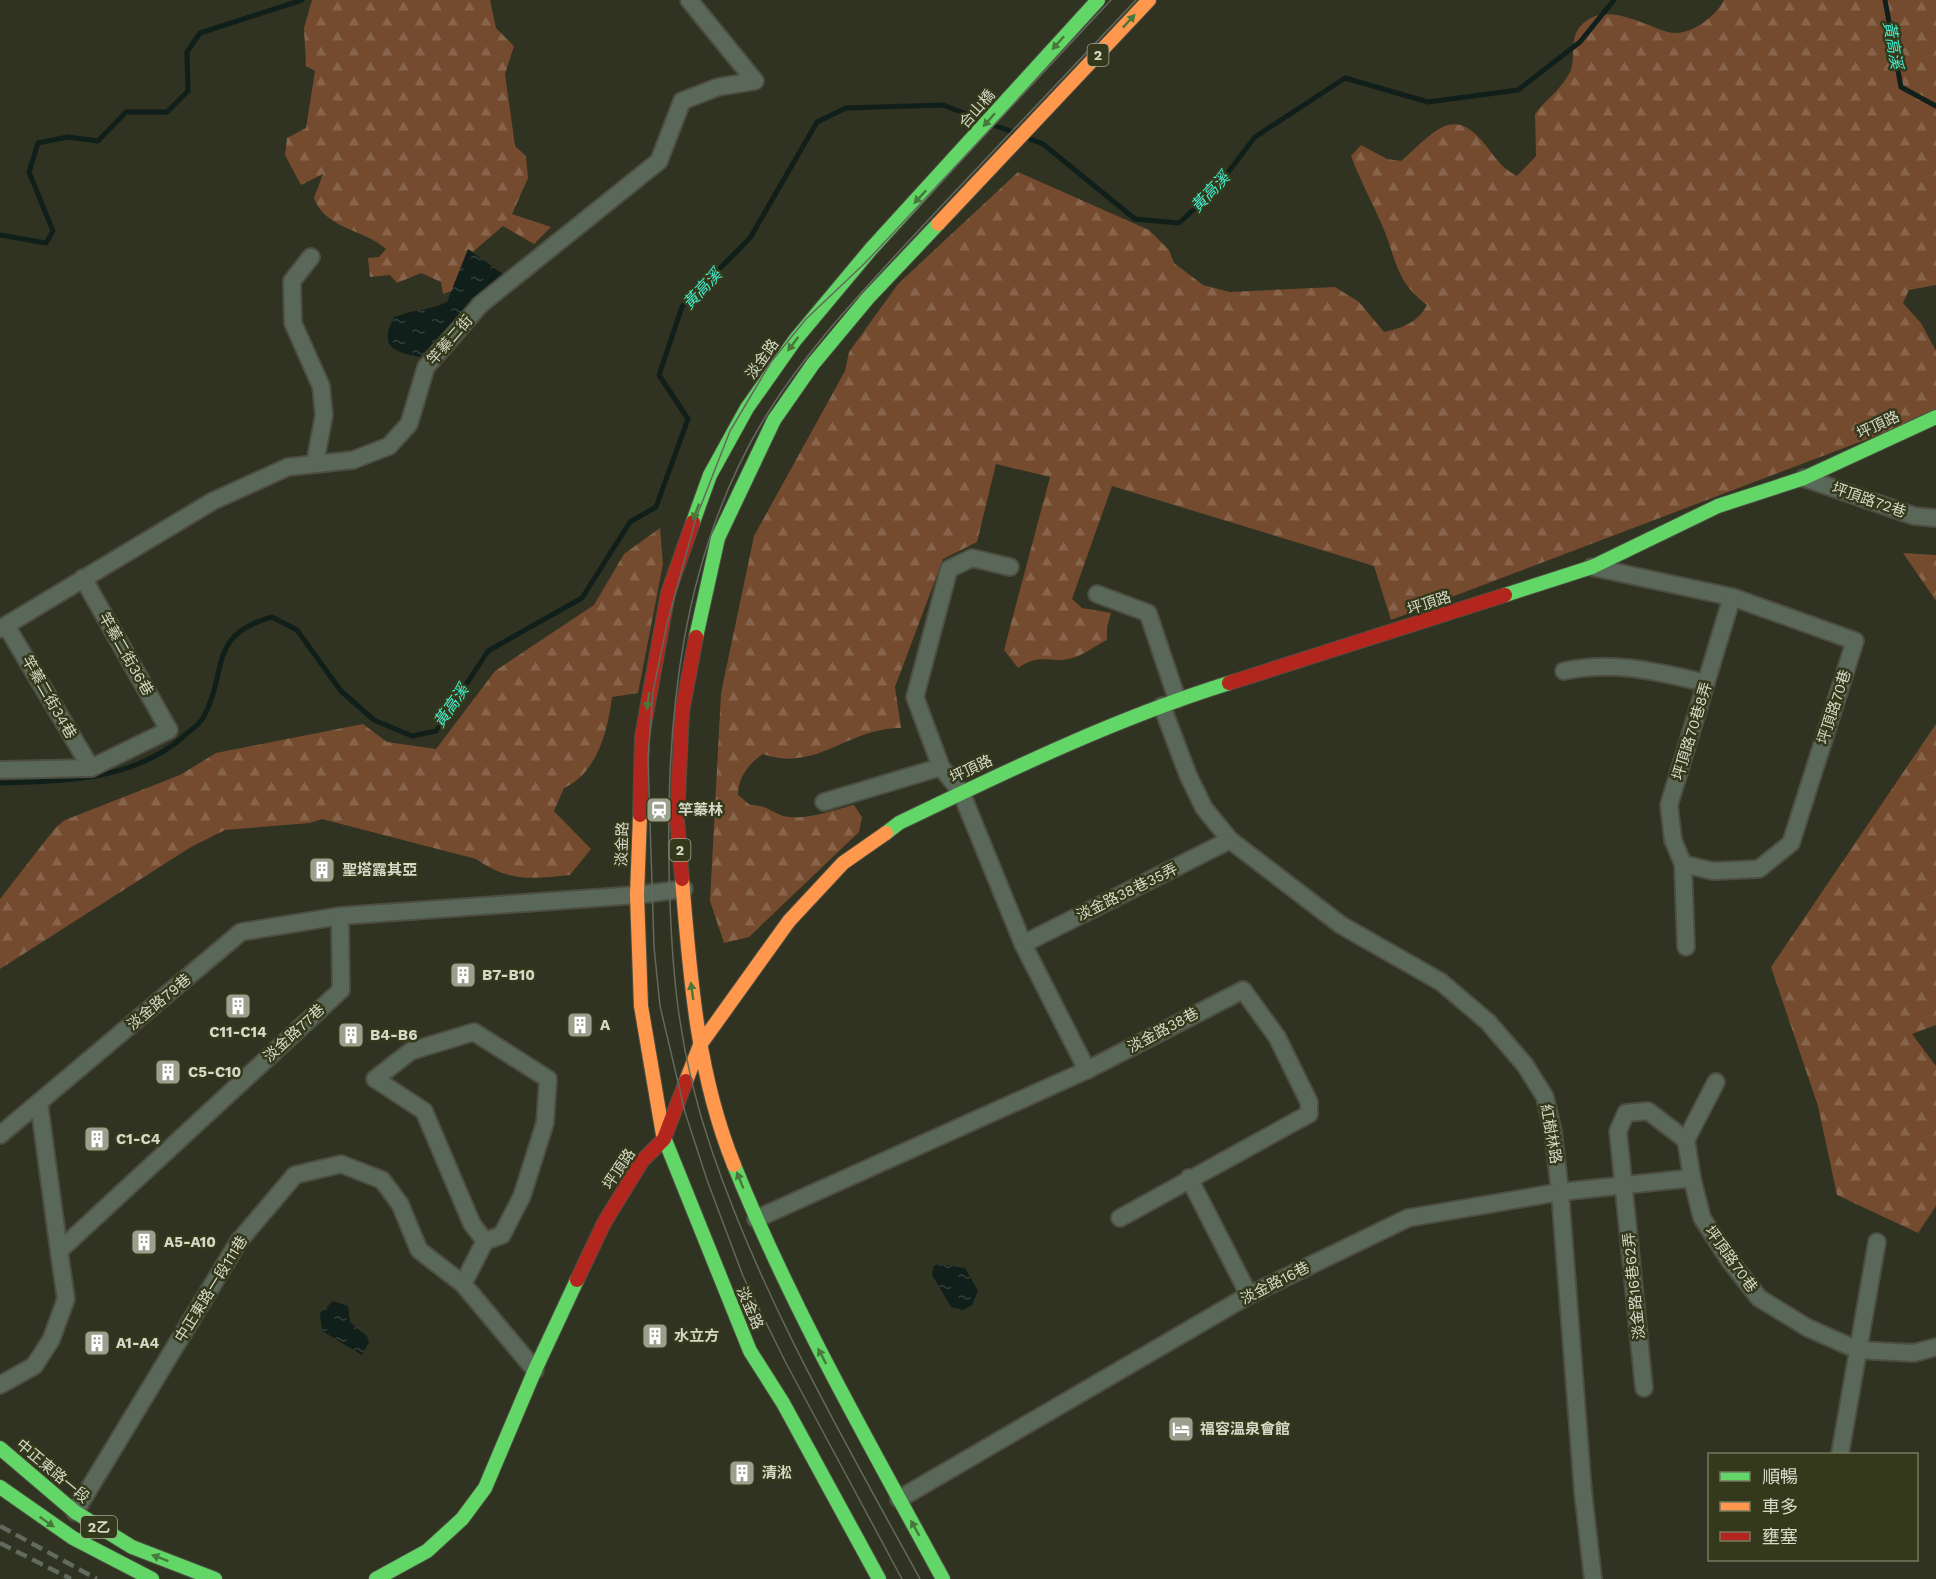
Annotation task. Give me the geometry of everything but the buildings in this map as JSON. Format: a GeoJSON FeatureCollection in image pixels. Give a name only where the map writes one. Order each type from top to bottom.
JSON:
{"type":"FeatureCollection","features":[{"type":"Feature","properties":{"kind":"main road","name":"合山橋"},"geometry":{"type":"LineString","coordinates":[[960,154],[1098,0]]}},
{"type":"Feature","properties":{"kind":"main road","name":"2"},"geometry":{"type":"LineString","coordinates":[[943,1579],[817,1346],[756,1219],[721,1133],[700,1045],[690,977],[676,819],[682,712],[703,597],[718,538],[774,420],[813,364],[868,298],[1149,0]]}},
{"type":"Feature","properties":{"kind":"main road","name":"淡金路"},"geometry":{"type":"LineString","coordinates":[[879,1579],[783,1403],[750,1351],[664,1139],[641,1006],[637,896],[642,737],[668,593],[710,475],[747,408],[795,340],[871,249],[960,154]]}},
{"type":"Feature","properties":{"kind":"main road","name":"坪頂路"},"geometry":{"type":"LineString","coordinates":[[376,1579],[427,1551],[462,1519],[484,1488],[535,1370],[604,1223],[642,1161],[664,1139],[700,1045],[789,921],[843,863],[899,823],[1064,744],[1170,703],[1592,567],[1718,507],[1804,478],[1936,417]]}},
{"type":"Feature","properties":{"kind":"main road","name":"中正東路一段"},"geometry":{"type":"LineString","coordinates":[[0,1448],[75,1512],[132,1547],[215,1579]]}},
{"type":"Feature","properties":{"kind":"main road","name":"2乙"},"geometry":{"type":"LineString","coordinates":[[0,1487],[62,1532],[114,1562],[152,1579]]}},
{"type":"Feature","properties":{"kind":"street","name":"竿蓁二街"},"geometry":{"type":"LineString","coordinates":[[4,628],[213,501],[288,467],[353,460],[388,446],[409,424],[426,367],[481,304],[659,161],[682,100],[718,87],[755,81],[689,0]]}},
{"type":"Feature","properties":{"kind":"street"},"geometry":{"type":"LineString","coordinates":[[311,257],[292,281],[293,323],[321,386],[324,415],[315,463]]}},
{"type":"Feature","properties":{"kind":"street","name":"坪頂路72巷"},"geometry":{"type":"LineString","coordinates":[[1804,478],[1914,516],[1936,518]]}},
{"type":"Feature","properties":{"kind":"street"},"geometry":{"type":"LineString","coordinates":[[1010,567],[972,558],[950,569],[915,697],[940,767],[961,792],[1023,944],[1087,1070]]}},
{"type":"Feature","properties":{"kind":"street","name":"坪頂路70巷"},"geometry":{"type":"LineString","coordinates":[[1592,567],[1732,597],[1855,641],[1791,843],[1759,869],[1713,871],[1683,864]]}},
{"type":"Feature","properties":{"kind":"street","name":"竿蓁二街36巷"},"geometry":{"type":"LineString","coordinates":[[83,578],[169,730],[90,768]]}},
{"type":"Feature","properties":{"kind":"street","name":"紅樹林路"},"geometry":{"type":"LineString","coordinates":[[1097,594],[1148,613],[1188,775],[1204,807],[1230,840],[1341,926],[1441,982],[1488,1022],[1525,1065],[1545,1097],[1553,1132],[1560,1192],[1583,1492],[1593,1579]]}},
{"type":"Feature","properties":{"kind":"street","name":"坪頂路70巷8弄"},"geometry":{"type":"LineString","coordinates":[[1683,864],[1673,840],[1669,805],[1732,597]]}},
{"type":"Feature","properties":{"kind":"street","name":"竿蓁二街34巷"},"geometry":{"type":"LineString","coordinates":[[4,628],[90,768]]}},
{"type":"Feature","properties":{"kind":"street"},"geometry":{"type":"LineString","coordinates":[[1564,671],[1590,665],[1632,666],[1706,683]]}},
{"type":"Feature","properties":{"kind":"street"},"geometry":{"type":"LineString","coordinates":[[824,802],[940,767]]}},
{"type":"Feature","properties":{"kind":"street"},"geometry":{"type":"LineString","coordinates":[[0,770],[90,768]]}},
{"type":"Feature","properties":{"kind":"street","name":"淡金路38巷35弄"},"geometry":{"type":"LineString","coordinates":[[1023,944],[1230,840]]}},
{"type":"Feature","properties":{"kind":"street"},"geometry":{"type":"LineString","coordinates":[[1683,864],[1686,947]]}},
{"type":"Feature","properties":{"kind":"street"},"geometry":{"type":"LineString","coordinates":[[340,916],[637,896],[684,889]]}},
{"type":"Feature","properties":{"kind":"street","name":"淡金路79巷"},"geometry":{"type":"LineString","coordinates":[[0,1135],[241,932],[340,916]]}},
{"type":"Feature","properties":{"kind":"street","name":"淡金路77巷"},"geometry":{"type":"LineString","coordinates":[[59,1251],[341,990],[340,916]]}},
{"type":"Feature","properties":{"kind":"street","name":"淡金路38巷"},"geometry":{"type":"LineString","coordinates":[[756,1219],[1087,1070],[1244,990],[1282,1034],[1310,1102],[1309,1114],[1120,1218]]}},
{"type":"Feature","properties":{"kind":"street"},"geometry":{"type":"LineString","coordinates":[[463,1284],[485,1241],[502,1235],[522,1196],[545,1123],[548,1079],[474,1032],[411,1051],[375,1078],[424,1111],[472,1224],[485,1241]]}},
{"type":"Feature","properties":{"kind":"street"},"geometry":{"type":"LineString","coordinates":[[1686,1140],[1716,1082]]}},
{"type":"Feature","properties":{"kind":"street"},"geometry":{"type":"LineString","coordinates":[[0,1384],[34,1366],[51,1340],[66,1299],[39,1104]]}},
{"type":"Feature","properties":{"kind":"street","name":"淡金路16巷62弄"},"geometry":{"type":"LineString","coordinates":[[1644,1388],[1618,1131],[1626,1113],[1647,1111],[1686,1140]]}},
{"type":"Feature","properties":{"kind":"street","name":"坪頂路70巷"},"geometry":{"type":"LineString","coordinates":[[1686,1140],[1702,1218],[1730,1261],[1760,1298],[1808,1328],[1858,1350],[1914,1353],[1936,1347]]}},
{"type":"Feature","properties":{"kind":"street","name":"中正東路一段111巷"},"geometry":{"type":"LineString","coordinates":[[75,1512],[239,1241],[295,1174],[341,1164],[381,1180],[400,1204],[419,1250],[463,1284],[535,1370]]}},
{"type":"Feature","properties":{"kind":"street"},"geometry":{"type":"LineString","coordinates":[[1189,1178],[1249,1295]]}},
{"type":"Feature","properties":{"kind":"street","name":"淡金路16巷"},"geometry":{"type":"LineString","coordinates":[[899,1499],[1249,1295],[1408,1218],[1560,1192],[1692,1178]]}},
{"type":"Feature","properties":{"kind":"street"},"geometry":{"type":"LineString","coordinates":[[1840,1453],[1877,1242]]}},
{"type":"Feature","properties":{"kind":"green space"},"geometry":{"type":"Polygon","coordinates":[[[312,0],[490,0],[496,28],[514,46],[505,74],[515,146],[526,156],[528,178],[512,214],[551,227],[534,244],[503,226],[468,256],[454,290],[443,294],[441,282],[421,273],[397,283],[390,275],[370,277],[368,258],[379,257],[386,249],[327,216],[319,208],[314,198],[323,174],[301,185],[285,155],[287,138],[306,128],[315,71],[306,66],[304,28],[312,0]]]}},
{"type":"Feature","properties":{"kind":"green space"},"geometry":{"type":"Polygon","coordinates":[[[1724,0],[1936,0],[1936,285],[1909,290],[1903,303],[1921,323],[1936,351],[1936,413],[1391,620],[1374,566],[1112,486],[1072,599],[1082,608],[1111,613],[1107,627],[1107,640],[1074,658],[1038,660],[1018,668],[1004,650],[1050,477],[996,464],[977,542],[943,559],[895,687],[901,728],[864,735],[816,754],[799,758],[782,758],[763,754],[745,772],[738,795],[750,805],[757,805],[784,816],[806,817],[854,805],[862,817],[859,832],[749,937],[724,943],[710,901],[721,693],[754,536],[845,371],[849,352],[898,284],[1018,172],[1149,230],[1169,250],[1174,263],[1203,285],[1230,292],[1335,287],[1359,302],[1384,332],[1397,328],[1414,320],[1427,305],[1416,296],[1402,278],[1382,225],[1351,156],[1361,145],[1387,159],[1401,161],[1434,132],[1454,124],[1464,126],[1475,134],[1504,167],[1517,176],[1536,156],[1535,114],[1563,84],[1570,72],[1577,31],[1589,19],[1598,15],[1619,15],[1668,32],[1684,32],[1708,19],[1724,0]]]}},
{"type":"Feature","properties":{"kind":"green space"},"geometry":{"type":"Polygon","coordinates":[[[660,528],[663,564],[638,693],[612,697],[604,737],[593,762],[575,781],[564,788],[554,811],[591,849],[570,875],[532,878],[510,875],[499,872],[476,859],[322,819],[310,823],[225,830],[191,847],[0,969],[0,899],[56,827],[65,820],[180,775],[216,753],[363,724],[387,742],[436,749],[495,671],[594,605],[624,554],[660,528]]]}},
{"type":"Feature","properties":{"kind":"green space"},"geometry":{"type":"Polygon","coordinates":[[[1903,553],[1936,555],[1936,601],[1903,553]]]}},
{"type":"Feature","properties":{"kind":"green space"},"geometry":{"type":"Polygon","coordinates":[[[1936,724],[1936,1025],[1912,1034],[1936,1066],[1936,1206],[1918,1233],[1837,1195],[1818,1106],[1771,967],[1936,724]]]}},
{"type":"Feature","properties":{"kind":"water"},"geometry":{"type":"Polygon","coordinates":[[[468,249],[503,274],[469,304],[420,357],[396,350],[388,341],[394,317],[447,302],[468,249]]]}},
{"type":"Feature","properties":{"kind":"water"},"geometry":{"type":"Polygon","coordinates":[[[939,1264],[965,1268],[978,1291],[972,1305],[963,1310],[951,1307],[932,1275],[934,1266],[939,1264]]]}},
{"type":"Feature","properties":{"kind":"water"},"geometry":{"type":"Polygon","coordinates":[[[333,1301],[348,1306],[350,1322],[367,1336],[369,1342],[362,1355],[322,1331],[320,1313],[333,1301]]]}},
{"type":"Feature","properties":{"kind":"waterway"},"geometry":{"type":"LineString","coordinates":[[0,235],[46,243],[53,231],[29,172],[38,143],[68,137],[98,141],[126,112],[167,112],[188,91],[187,52],[200,33],[302,0]]}},
{"type":"Feature","properties":{"kind":"waterway","name":"黃高溪"},"geometry":{"type":"LineString","coordinates":[[1030,139],[1043,144],[1135,219],[1179,223],[1213,192],[1255,137],[1345,78],[1428,102],[1518,90],[1580,42],[1614,0]]}},
{"type":"Feature","properties":{"kind":"waterway","name":"黃高溪"},"geometry":{"type":"LineString","coordinates":[[1885,0],[1901,87],[1936,106]]}},
{"type":"Feature","properties":{"kind":"waterway","name":"黃高溪"},"geometry":{"type":"LineString","coordinates":[[0,783],[96,776],[120,770],[163,752],[203,718],[211,701],[222,657],[228,644],[237,634],[251,625],[272,617],[297,630],[341,691],[374,720],[412,736],[436,731],[488,651],[582,598],[630,522],[656,507],[688,419],[659,375],[682,307],[750,238],[817,122],[846,108],[943,105],[979,119]]}},
{"type":"Feature","properties":{"kind":"waterway","name":"黃高溪"},"geometry":{"type":"LineString","coordinates":[[993,125],[1013,132]]}},
{"type":"Feature","properties":{"kind":"tram line"},"geometry":{"type":"LineString","coordinates":[[902,1579],[786,1363],[743,1276],[707,1180],[685,1112],[660,1006],[654,947],[648,758],[653,692],[667,624],[696,518],[730,431],[771,362],[806,319],[865,263],[1111,0]]}},
{"type":"Feature","properties":{"kind":"tram line"},"geometry":{"type":"LineString","coordinates":[[920,1579],[834,1422],[780,1316],[732,1207],[700,1115],[678,1011],[672,941],[669,811],[676,696],[684,639],[696,583],[713,529],[734,475],[779,396],[819,342],[863,291],[1136,0]]}},
{"type":"Feature","properties":{"kind":"railway"},"geometry":{"type":"LineString","coordinates":[[0,1526],[97,1579]]}},
{"type":"Feature","properties":{"kind":"railway"},"geometry":{"type":"LineString","coordinates":[[0,1543],[71,1579]]}},
{"type":"Feature","properties":{"kind":"traffic: fast"},"geometry":{"type":"LineString","coordinates":[[693,522],[710,475],[747,408],[795,340],[871,249],[1098,0]]}},
{"type":"Feature","properties":{"kind":"traffic: fast"},"geometry":{"type":"LineString","coordinates":[[696,637],[718,538],[774,420],[813,364],[868,298],[938,224]]}},
{"type":"Feature","properties":{"kind":"traffic: fast"},"geometry":{"type":"LineString","coordinates":[[1505,595],[1592,567],[1718,506],[1804,478],[1936,417]]}},
{"type":"Feature","properties":{"kind":"traffic: fast"},"geometry":{"type":"LineString","coordinates":[[886,833],[899,823],[1061,747],[1144,713],[1229,683]]}},
{"type":"Feature","properties":{"kind":"traffic: fast"},"geometry":{"type":"LineString","coordinates":[[663,1135],[750,1351],[783,1403],[879,1579]]}},
{"type":"Feature","properties":{"kind":"traffic: fast"},"geometry":{"type":"LineString","coordinates":[[734,1165],[806,1323],[943,1579]]}},
{"type":"Feature","properties":{"kind":"traffic: fast"},"geometry":{"type":"LineString","coordinates":[[376,1579],[427,1551],[462,1519],[485,1488],[535,1370],[577,1280]]}},
{"type":"Feature","properties":{"kind":"traffic: fast"},"geometry":{"type":"LineString","coordinates":[[0,1448],[75,1512],[132,1547],[215,1579]]}},
{"type":"Feature","properties":{"kind":"traffic: fast"},"geometry":{"type":"LineString","coordinates":[[0,1487],[73,1538],[152,1579]]}},
{"type":"Feature","properties":{"kind":"traffic: slow"},"geometry":{"type":"LineString","coordinates":[[938,224],[1149,0]]}},
{"type":"Feature","properties":{"kind":"traffic: slow"},"geometry":{"type":"LineString","coordinates":[[640,815],[637,895],[641,1006],[663,1135]]}},
{"type":"Feature","properties":{"kind":"traffic: slow"},"geometry":{"type":"LineString","coordinates":[[686,1081],[700,1045],[789,921],[843,863],[886,833]]}},
{"type":"Feature","properties":{"kind":"traffic: slow"},"geometry":{"type":"LineString","coordinates":[[682,879],[692,988],[703,1060],[721,1131],[734,1165]]}},
{"type":"Feature","properties":{"kind":"traffic: jam"},"geometry":{"type":"LineString","coordinates":[[640,815],[642,737],[668,593],[693,522]]}},
{"type":"Feature","properties":{"kind":"traffic: jam"},"geometry":{"type":"LineString","coordinates":[[1229,683],[1505,595]]}},
{"type":"Feature","properties":{"kind":"traffic: jam"},"geometry":{"type":"LineString","coordinates":[[682,879],[677,819],[682,712],[696,637]]}},
{"type":"Feature","properties":{"kind":"traffic: jam"},"geometry":{"type":"LineString","coordinates":[[577,1280],[604,1223],[642,1161],[664,1139],[686,1081]]}},
{"type":"Feature","properties":{"kind":"place","name":"竿蓁林"},"geometry":{"type":"Point","coordinates":[659,810]}},
{"type":"Feature","properties":{"kind":"place","name":"聖塔露其亞"},"geometry":{"type":"Point","coordinates":[322,870]}},
{"type":"Feature","properties":{"kind":"place","name":"B7-B10"},"geometry":{"type":"Point","coordinates":[463,975]}},
{"type":"Feature","properties":{"kind":"place","name":"C11-C14"},"geometry":{"type":"Point","coordinates":[238,1006]}},
{"type":"Feature","properties":{"kind":"place","name":"A"},"geometry":{"type":"Point","coordinates":[580,1025]}},
{"type":"Feature","properties":{"kind":"place","name":"B4-B6"},"geometry":{"type":"Point","coordinates":[351,1035]}},
{"type":"Feature","properties":{"kind":"place","name":"C5-C10"},"geometry":{"type":"Point","coordinates":[168,1072]}},
{"type":"Feature","properties":{"kind":"place","name":"C1-C4"},"geometry":{"type":"Point","coordinates":[97,1139]}},
{"type":"Feature","properties":{"kind":"place","name":"A5-A10"},"geometry":{"type":"Point","coordinates":[144,1242]}},
{"type":"Feature","properties":{"kind":"place","name":"水立方"},"geometry":{"type":"Point","coordinates":[655,1336]}},
{"type":"Feature","properties":{"kind":"place","name":"A1-A4"},"geometry":{"type":"Point","coordinates":[97,1343]}},
{"type":"Feature","properties":{"kind":"place","name":"福容溫泉會館"},"geometry":{"type":"Point","coordinates":[1181,1429]}},
{"type":"Feature","properties":{"kind":"place","name":"清淞"},"geometry":{"type":"Point","coordinates":[742,1473]}}]}
